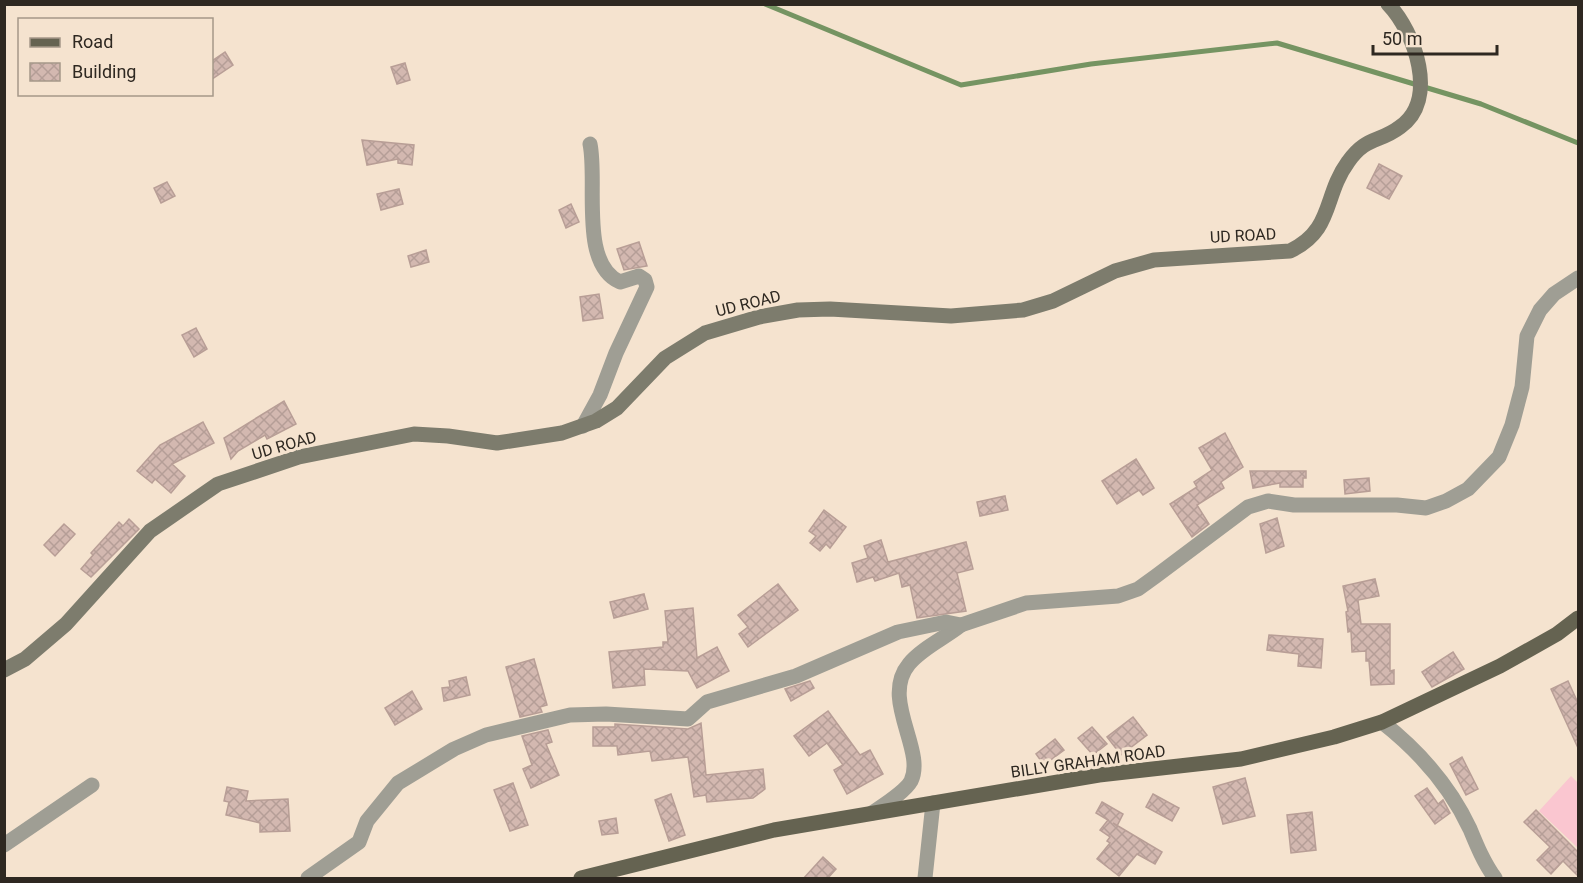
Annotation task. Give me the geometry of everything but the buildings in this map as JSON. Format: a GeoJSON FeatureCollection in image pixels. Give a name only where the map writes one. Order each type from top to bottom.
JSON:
{"type":"FeatureCollection","features":[{"type":"Feature","properties":{"kind":"main road","name":"UD ROAD"},"geometry":{"type":"LineString","coordinates":[[4,670],[25,658],[66,624],[150,531],[218,484],[299,457],[414,434],[448,435],[497,443],[562,433],[583,426],[617,408],[665,358],[705,333],[735,322],[798,310],[830,309],[951,316],[1023,310],[1053,301],[1115,271],[1154,260],[1290,251],[1309,242],[1321,224],[1333,189],[1347,163],[1363,144],[1401,127],[1415,112],[1420,85],[1417,50],[1400,17],[1389,4]]}},
{"type":"Feature","properties":{"kind":"main road","name":"BILLY GRAHAM ROAD"},"geometry":{"type":"LineString","coordinates":[[581,879],[774,830],[1100,775],[1240,759],[1334,737],[1382,722],[1520,655],[1578,618]]}},
{"type":"Feature","properties":{"kind":"street"},"geometry":{"type":"LineString","coordinates":[[583,426],[600,395],[615,353],[647,287],[645,280],[639,276],[620,282],[610,278],[602,268],[594,242],[590,144]]}},
{"type":"Feature","properties":{"kind":"street"},"geometry":{"type":"LineString","coordinates":[[872,813],[892,800],[910,782],[914,767],[901,710],[900,687],[908,665],[961,625],[1026,603],[1109,597],[1138,588],[1248,507],[1268,501],[1294,505],[1396,505],[1426,508],[1468,489],[1498,457],[1512,425],[1522,387],[1527,336],[1536,318],[1554,294],[1578,278]]}},
{"type":"Feature","properties":{"kind":"street"},"geometry":{"type":"LineString","coordinates":[[308,879],[359,842],[367,821],[398,783],[454,749],[486,735],[570,715],[606,714],[688,719],[707,702],[796,676],[898,632],[946,622],[961,625]]}},
{"type":"Feature","properties":{"kind":"street"},"geometry":{"type":"LineString","coordinates":[[1382,722],[1413,747],[1429,764],[1452,797],[1495,879]]}},
{"type":"Feature","properties":{"kind":"street"},"geometry":{"type":"LineString","coordinates":[[4,845],[92,786]]}},
{"type":"Feature","properties":{"kind":"street"},"geometry":{"type":"LineString","coordinates":[[925,879],[933,803]]}},
{"type":"Feature","properties":{"kind":"shaded area"},"geometry":{"type":"Polygon","coordinates":[[[1571,776],[1578,783],[1578,848],[1539,811],[1571,776]]]}},
{"type":"Feature","properties":{"kind":"waterway"},"geometry":{"type":"LineString","coordinates":[[765,4],[961,85],[1091,64],[1277,43],[1481,104],[1578,143]]}}]}
